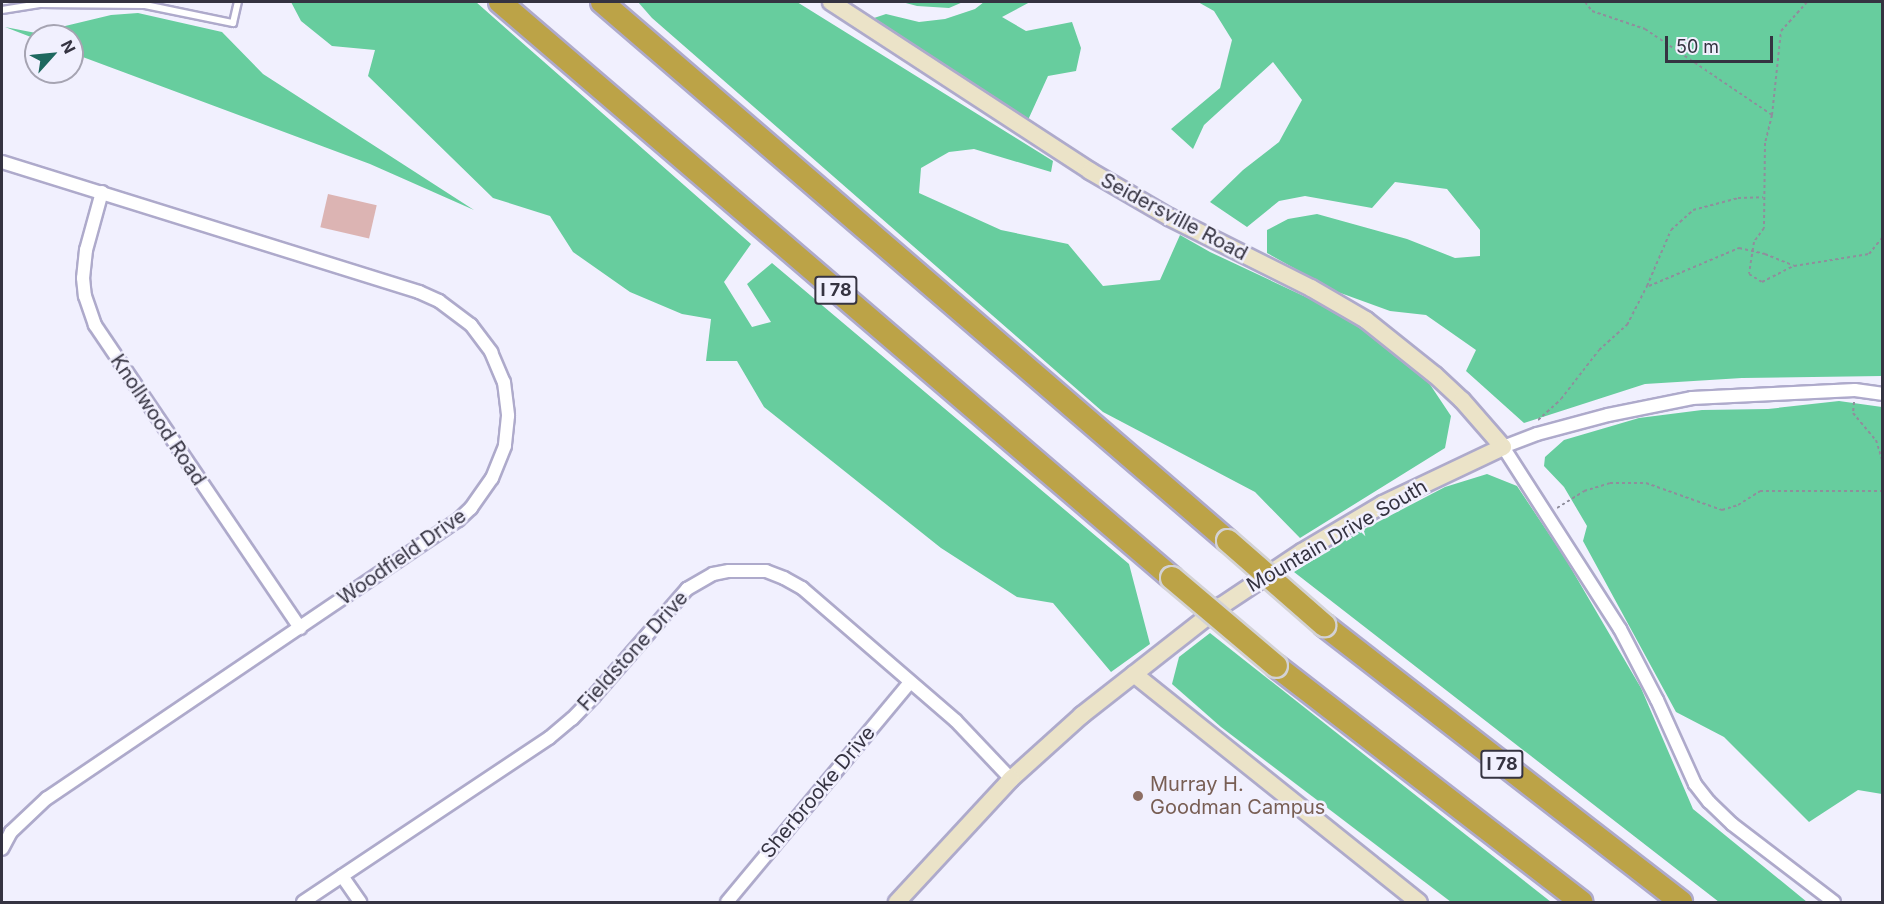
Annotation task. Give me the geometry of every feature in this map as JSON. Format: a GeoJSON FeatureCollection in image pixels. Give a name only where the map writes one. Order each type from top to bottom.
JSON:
{"type":"FeatureCollection","features":[{"type":"Feature","properties":{"kind":"highway","name":"I 78"},"geometry":{"type":"LineString","coordinates":[[500,2],[1276,666],[1581,903]]}},
{"type":"Feature","properties":{"kind":"highway","name":"I 78"},"geometry":{"type":"LineString","coordinates":[[602,2],[1324,625],[1681,903]]}},
{"type":"Feature","properties":{"kind":"street","name":"Seidersville Road"},"geometry":{"type":"LineString","coordinates":[[831,2],[1090,171],[1169,217],[1311,288],[1366,320],[1435,375],[1469,408],[1503,447]]}},
{"type":"Feature","properties":{"kind":"street","name":"Woodfield Drive"},"geometry":{"type":"LineString","coordinates":[[2,162],[439,301],[471,325],[499,367],[507,398],[508,429],[500,462],[484,492],[458,520],[47,798],[11,832],[2,849]]}},
{"type":"Feature","properties":{"kind":"street","name":"Knollwood Road"},"geometry":{"type":"LineString","coordinates":[[102,192],[86,250],[83,278],[85,296],[95,325],[300,628]]}},
{"type":"Feature","properties":{"kind":"street","name":"Mountain Drive South"},"geometry":{"type":"LineString","coordinates":[[897,903],[1011,779],[1082,716],[1134,674],[1221,606],[1302,552],[1408,491],[1503,447],[1537,434],[1608,415],[1692,398],[1856,390],[1882,394]]}},
{"type":"Feature","properties":{"kind":"street"},"geometry":{"type":"LineString","coordinates":[[1503,447],[1620,629],[1657,700],[1684,763],[1702,793],[1732,824],[1834,903]]}},
{"type":"Feature","properties":{"kind":"street","name":"Fieldstone Drive"},"geometry":{"type":"LineString","coordinates":[[303,903],[565,726],[594,696],[677,599],[687,589],[713,574],[751,570],[784,578],[818,602],[956,721],[1011,779]]}},
{"type":"Feature","properties":{"kind":"street"},"geometry":{"type":"LineString","coordinates":[[1134,674],[1419,903]]}},
{"type":"Feature","properties":{"kind":"street","name":"Sherbrooke Drive"},"geometry":{"type":"LineString","coordinates":[[727,903],[910,682]]}},
{"type":"Feature","properties":{"kind":"street"},"geometry":{"type":"LineString","coordinates":[[342,876],[360,903]]}},
{"type":"Feature","properties":{"kind":"lane"},"geometry":{"type":"LineString","coordinates":[[2,10],[40,4],[145,5],[233,23],[238,2]]}},
{"type":"Feature","properties":{"kind":"path"},"geometry":{"type":"LineString","coordinates":[[1585,2],[1592,11],[1646,29],[1772,115]]}},
{"type":"Feature","properties":{"kind":"path"},"geometry":{"type":"LineString","coordinates":[[1808,2],[1781,31],[1772,115],[1765,143],[1764,228],[1754,242],[1749,274],[1762,282],[1794,266],[1869,254],[1882,238]]}},
{"type":"Feature","properties":{"kind":"path"},"geometry":{"type":"LineString","coordinates":[[1537,434],[1538,420],[1561,399],[1599,350],[1627,325],[1671,230],[1693,210],[1738,198],[1763,197]]}},
{"type":"Feature","properties":{"kind":"path"},"geometry":{"type":"LineString","coordinates":[[1647,286],[1739,248],[1765,254],[1794,266]]}},
{"type":"Feature","properties":{"kind":"path"},"geometry":{"type":"LineString","coordinates":[[1856,390],[1853,413],[1876,440],[1882,460]]}},
{"type":"Feature","properties":{"kind":"path"},"geometry":{"type":"LineString","coordinates":[[1546,514],[1584,491],[1610,483],[1646,483],[1722,510],[1738,505],[1760,491],[1882,491]]}},
{"type":"Feature","properties":{"kind":"green space"},"geometry":{"type":"Polygon","coordinates":[[[291,2],[476,2],[751,244],[724,282],[752,327],[771,322],[747,284],[772,263],[1129,564],[1150,644],[1111,672],[1053,603],[1017,597],[941,548],[764,407],[737,361],[706,361],[711,319],[682,314],[630,292],[573,252],[550,216],[493,198],[368,76],[375,50],[332,46],[301,21],[291,2]]]}},
{"type":"Feature","properties":{"kind":"green space"},"geometry":{"type":"Polygon","coordinates":[[[638,2],[797,2],[1053,161],[1051,172],[974,149],[949,152],[921,168],[919,193],[1001,230],[1068,244],[1103,286],[1160,280],[1180,235],[1210,252],[1325,306],[1387,345],[1429,383],[1451,416],[1445,448],[1300,538],[1255,492],[1103,412],[652,18],[638,2]]]}},
{"type":"Feature","properties":{"kind":"green space"},"geometry":{"type":"Polygon","coordinates":[[[902,2],[963,2],[949,8],[917,6],[902,2]]]}},
{"type":"Feature","properties":{"kind":"green space"},"geometry":{"type":"Polygon","coordinates":[[[984,2],[1030,2],[1002,17],[1026,31],[1072,22],[1081,48],[1076,71],[1048,76],[1028,120],[874,18],[886,14],[919,22],[945,19],[975,9],[984,2]]]}},
{"type":"Feature","properties":{"kind":"green space"},"geometry":{"type":"Polygon","coordinates":[[[1198,2],[1882,2],[1882,376],[1742,378],[1645,384],[1524,423],[1466,371],[1476,350],[1426,315],[1390,311],[1335,291],[1267,253],[1267,230],[1288,219],[1317,214],[1407,239],[1455,258],[1480,256],[1480,230],[1447,189],[1395,182],[1372,208],[1305,196],[1279,201],[1247,227],[1210,202],[1243,170],[1279,142],[1302,100],[1273,62],[1204,125],[1193,149],[1171,129],[1220,88],[1232,40],[1214,11],[1198,2]]]}},
{"type":"Feature","properties":{"kind":"green space"},"geometry":{"type":"Polygon","coordinates":[[[138,13],[222,32],[263,74],[474,210],[370,164],[84,57],[84,24],[74,24],[111,15],[138,13]]]}},
{"type":"Feature","properties":{"kind":"green space"},"geometry":{"type":"Polygon","coordinates":[[[5,27],[24,31],[24,34],[5,27]]]}},
{"type":"Feature","properties":{"kind":"green space"},"geometry":{"type":"Polygon","coordinates":[[[1839,401],[1882,407],[1882,794],[1858,790],[1809,822],[1724,737],[1676,712],[1583,541],[1587,526],[1564,487],[1544,466],[1545,457],[1564,440],[1639,418],[1702,410],[1768,409],[1839,401]]]}},
{"type":"Feature","properties":{"kind":"green space"},"geometry":{"type":"Polygon","coordinates":[[[1487,474],[1517,486],[1565,558],[1641,688],[1693,809],[1807,902],[1719,902],[1294,572],[1355,534],[1445,487],[1487,474]]]}},
{"type":"Feature","properties":{"kind":"green space"},"geometry":{"type":"Polygon","coordinates":[[[1210,633],[1551,902],[1451,902],[1221,727],[1172,684],[1179,657],[1210,633]]]}},
{"type":"Feature","properties":{"kind":"building"},"geometry":{"type":"Polygon","coordinates":[[[328,194],[377,205],[369,238],[320,227],[328,194]]]}},
{"type":"Feature","properties":{"kind":"place","name":"Murray H. Goodman Campus"},"geometry":{"type":"Point","coordinates":[1138,796]}}]}
